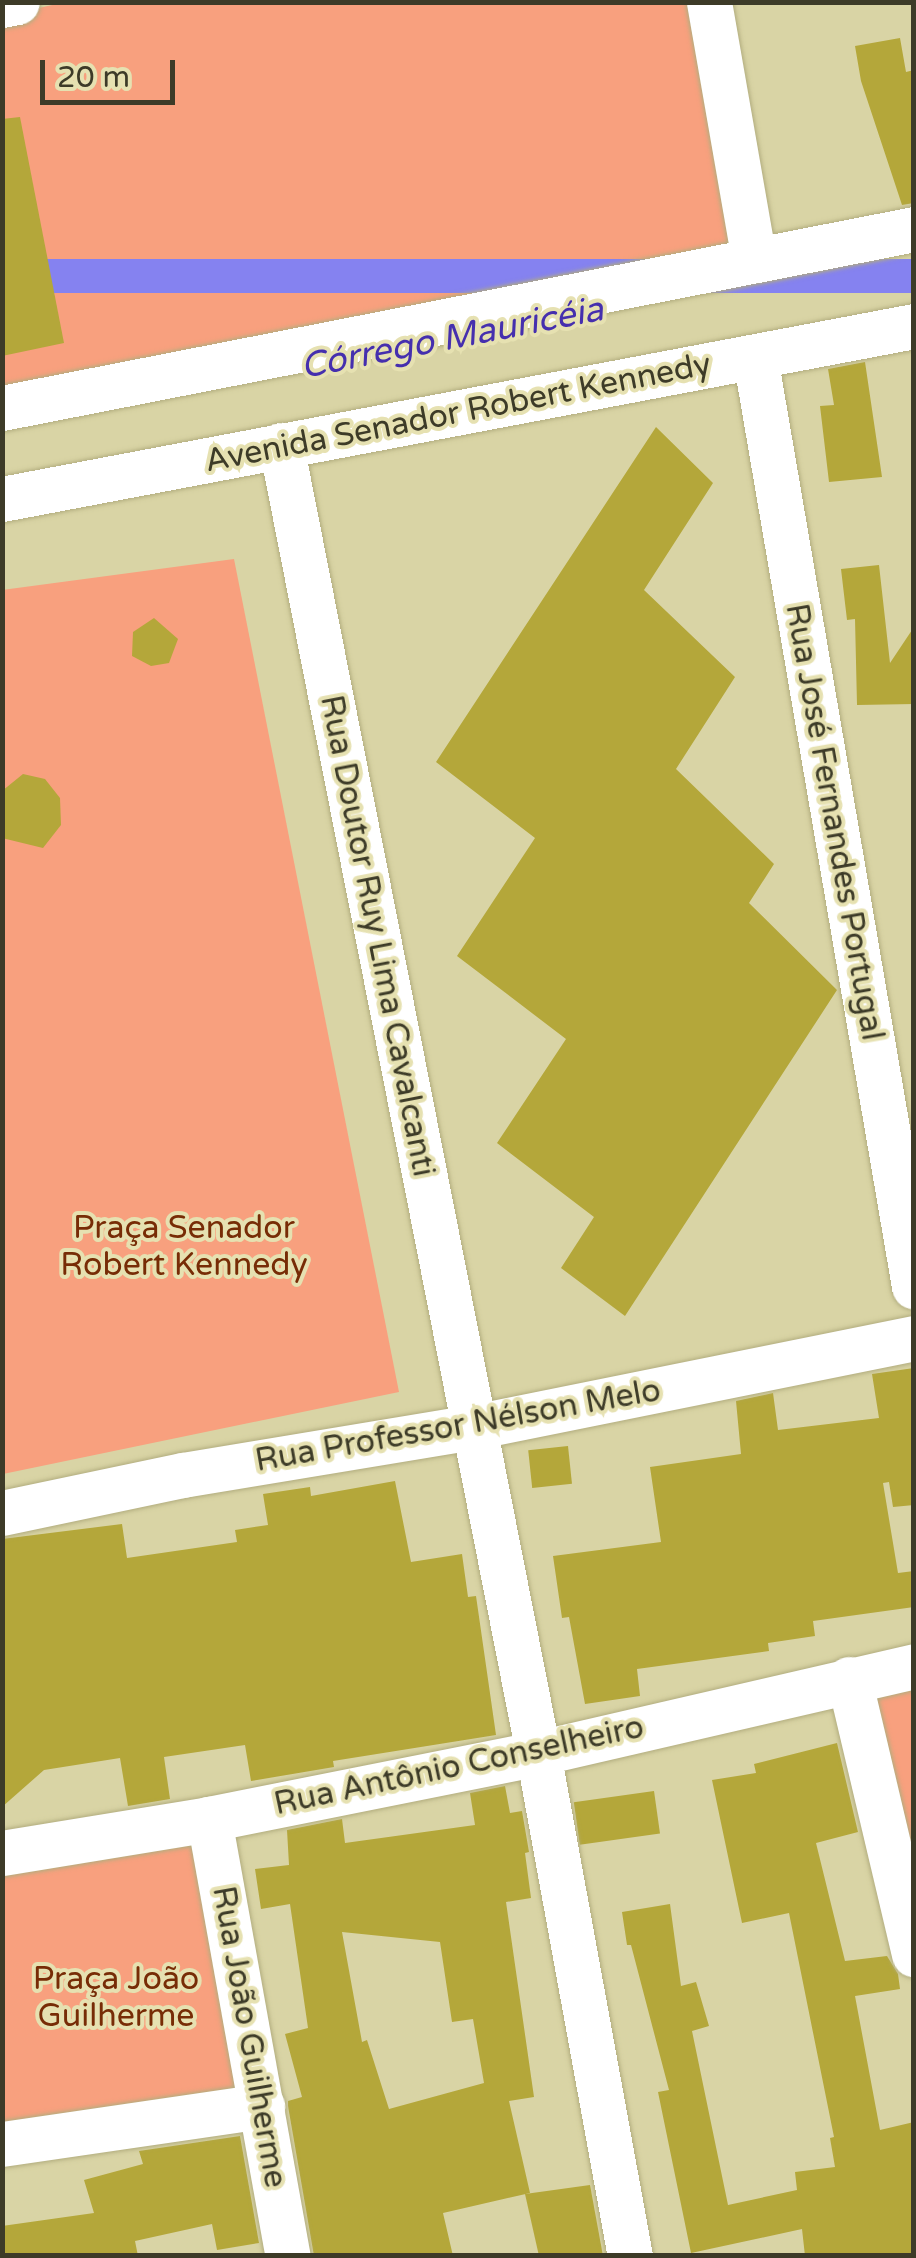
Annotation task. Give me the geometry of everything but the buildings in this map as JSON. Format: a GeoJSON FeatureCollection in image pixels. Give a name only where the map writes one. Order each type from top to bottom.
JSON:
{"type":"FeatureCollection","features":[{"type":"Feature","properties":{"kind":"street"},"geometry":{"type":"LineString","coordinates":[[2,6],[17,2]]}},
{"type":"Feature","properties":{"kind":"street"},"geometry":{"type":"LineString","coordinates":[[710,2],[754,260]]}},
{"type":"Feature","properties":{"kind":"street"},"geometry":{"type":"LineString","coordinates":[[2,408],[914,228]]}},
{"type":"Feature","properties":{"kind":"street","name":"Avenida Senador Robert Kennedy"},"geometry":{"type":"LineString","coordinates":[[2,499],[914,326]]}},
{"type":"Feature","properties":{"kind":"street","name":"Rua José Fernandes Portugal"},"geometry":{"type":"LineString","coordinates":[[755,358],[914,1286]]}},
{"type":"Feature","properties":{"kind":"street","name":"Rua Doutor Ruy Lima Cavalcanti"},"geometry":{"type":"LineString","coordinates":[[282,445],[538,1752],[630,2256]]}},
{"type":"Feature","properties":{"kind":"street","name":"Rua Professor Nélson Melo"},"geometry":{"type":"LineString","coordinates":[[2,1513],[184,1475],[473,1428],[914,1338]]}},
{"type":"Feature","properties":{"kind":"street","name":"Rua Antônio Conselheiro"},"geometry":{"type":"LineString","coordinates":[[2,1854],[209,1818],[538,1752],[914,1666]]}},
{"type":"Feature","properties":{"kind":"street"},"geometry":{"type":"LineString","coordinates":[[849,1679],[913,1953]]}},
{"type":"Feature","properties":{"kind":"street","name":"Rua João Guilherme"},"geometry":{"type":"LineString","coordinates":[[209,1818],[288,2256]]}},
{"type":"Feature","properties":{"kind":"street"},"geometry":{"type":"LineString","coordinates":[[2,2144],[262,2106]]}},
{"type":"Feature","properties":{"kind":"green space"},"geometry":{"type":"Polygon","coordinates":[[[66,2],[700,3],[739,242],[3,393],[2,16],[66,2]]]}},
{"type":"Feature","properties":{"kind":"green space","name":"Praça Senador Robert Kennedy"},"geometry":{"type":"Polygon","coordinates":[[[234,559],[399,1392],[3,1474],[2,590],[234,559]]]}},
{"type":"Feature","properties":{"kind":"green space"},"geometry":{"type":"Polygon","coordinates":[[[913,1681],[913,1885],[871,1689],[913,1681]]]}},
{"type":"Feature","properties":{"kind":"green space","name":"Praça João Guilherme"},"geometry":{"type":"Polygon","coordinates":[[[203,1842],[248,2090],[3,2136],[2,1865],[203,1842]]]}},
{"type":"Feature","properties":{"kind":"shaded area"},"geometry":{"type":"Polygon","coordinates":[[[2,259],[913,259],[913,293],[2,293],[2,259]]]}},
{"type":"Feature","properties":{"kind":"water label","name":"Córrego Mauricéia"},"geometry":{"type":"Point","coordinates":[452,338]}}]}
